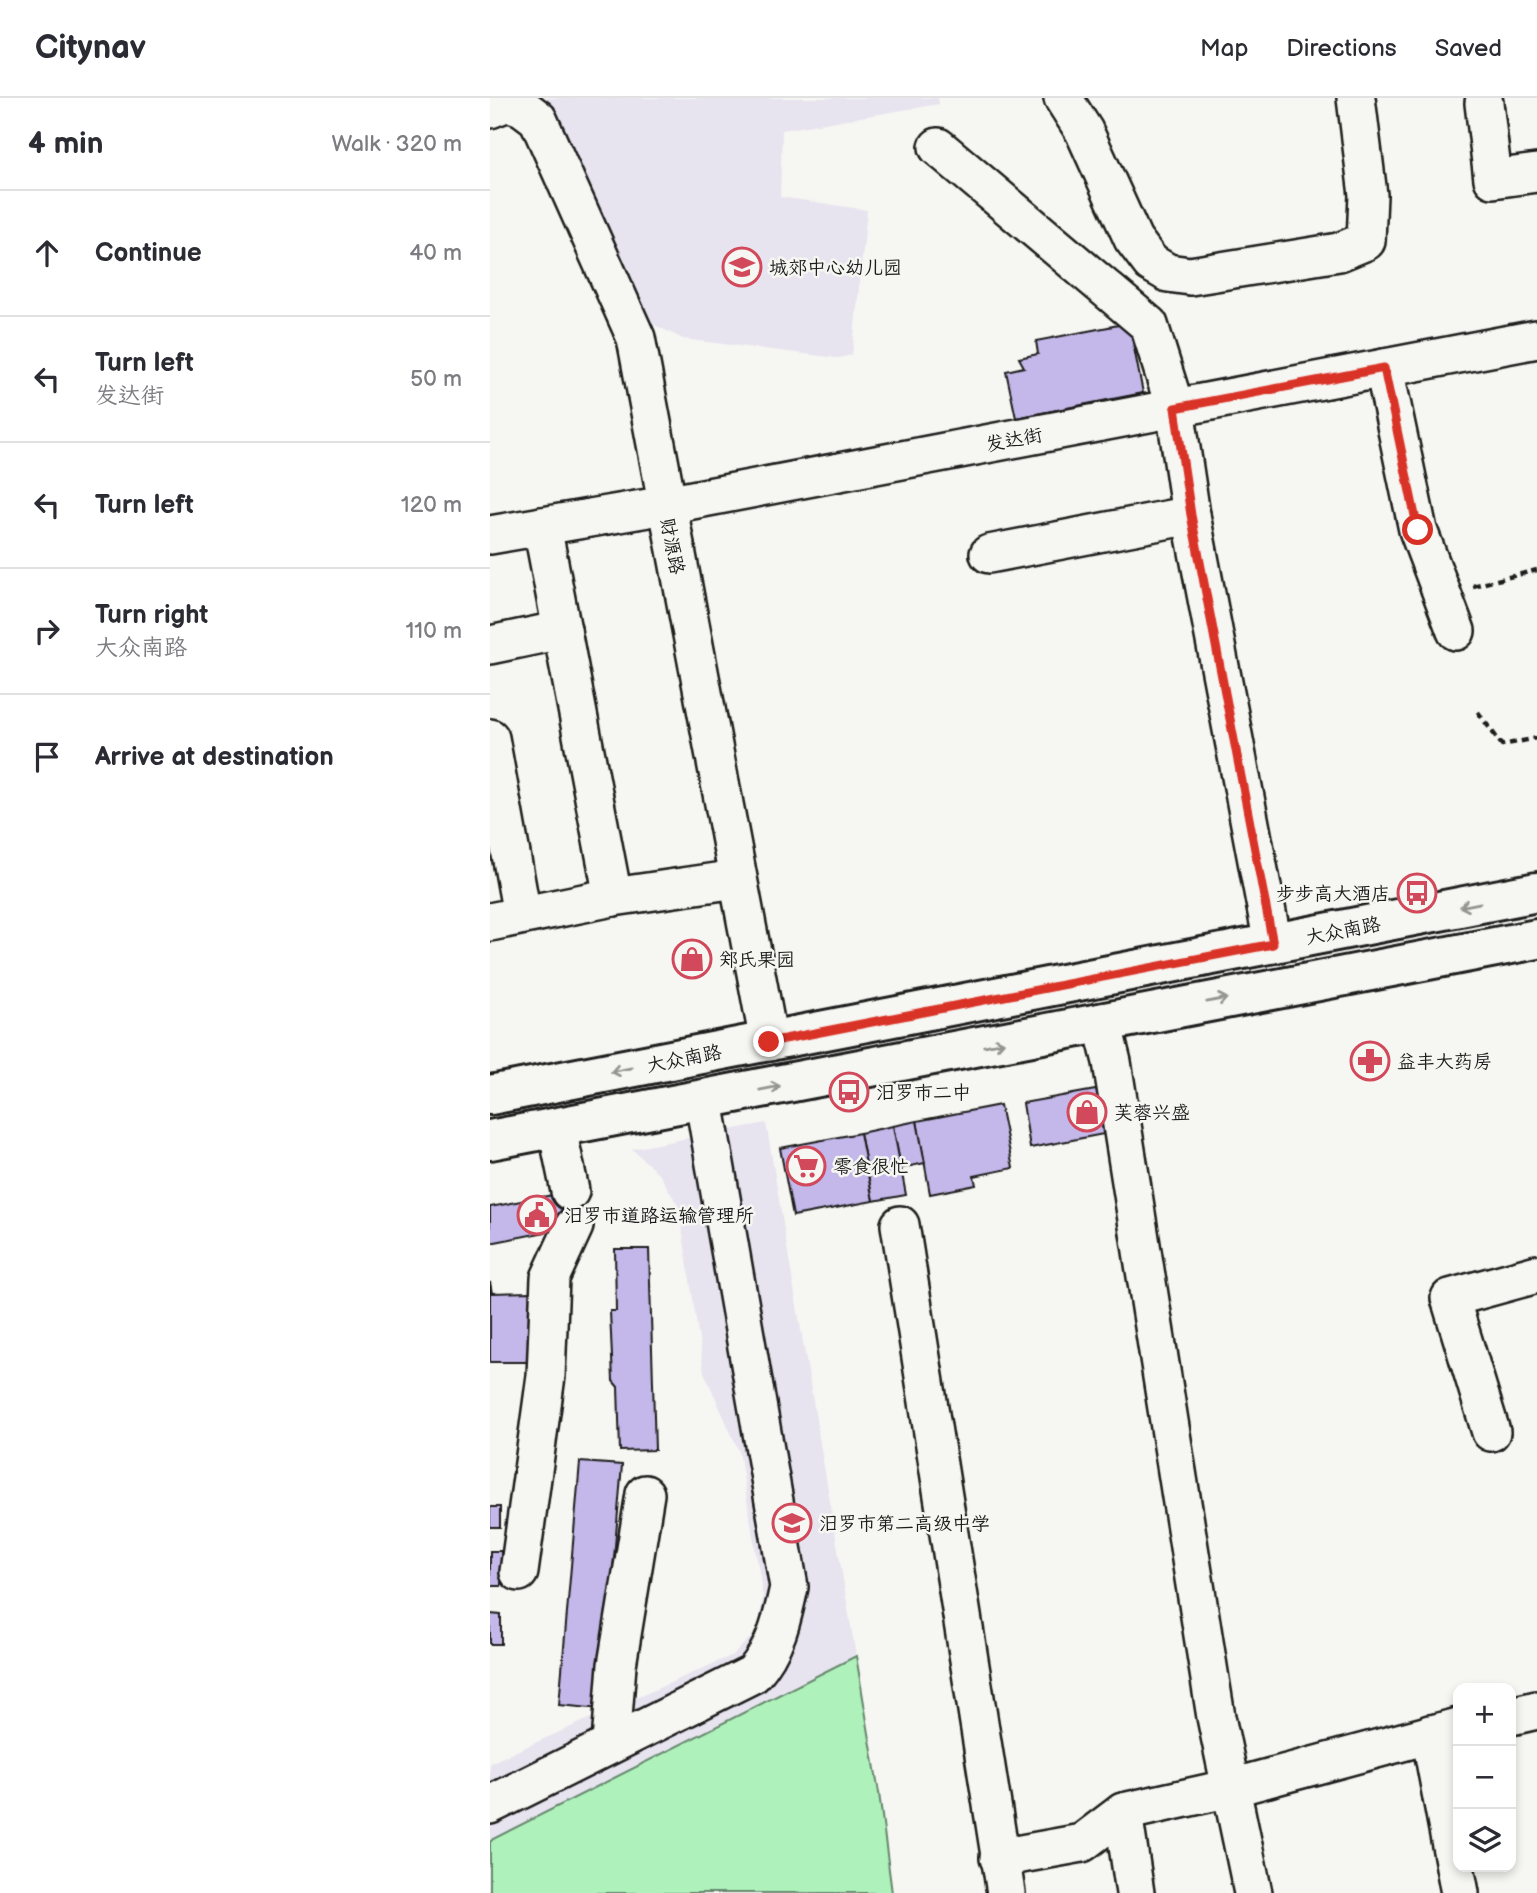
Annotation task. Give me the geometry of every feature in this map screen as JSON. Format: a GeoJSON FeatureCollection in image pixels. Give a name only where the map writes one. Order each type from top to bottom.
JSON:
{"type":"FeatureCollection","features":[{"type":"Feature","properties":{"kind":"main road","name":"大众南路"},"geometry":{"type":"LineString","coordinates":[[490,1095],[1537,892]]}},
{"type":"Feature","properties":{"kind":"main road"},"geometry":{"type":"LineString","coordinates":[[490,1140],[1537,939]]}},
{"type":"Feature","properties":{"kind":"street"},"geometry":{"type":"LineString","coordinates":[[1063,98],[1084,131],[1133,239],[1151,262],[1168,273],[1190,276],[1339,252],[1366,241],[1368,195],[1356,98]]}},
{"type":"Feature","properties":{"kind":"street"},"geometry":{"type":"LineString","coordinates":[[1484,103],[1493,179],[1537,173]]}},
{"type":"Feature","properties":{"kind":"street","name":"财源路"},"geometry":{"type":"LineString","coordinates":[[511,105],[538,119],[636,338],[769,1042]]}},
{"type":"Feature","properties":{"kind":"street"},"geometry":{"type":"LineString","coordinates":[[939,146],[1149,325],[1175,408],[1191,515],[1273,944]]}},
{"type":"Feature","properties":{"kind":"street","name":"发达街"},"geometry":{"type":"LineString","coordinates":[[490,535],[666,505],[1537,339]]}},
{"type":"Feature","properties":{"kind":"street"},"geometry":{"type":"LineString","coordinates":[[1384,368],[1418,530],[1456,631]]}},
{"type":"Feature","properties":{"kind":"street"},"geometry":{"type":"LineString","coordinates":[[989,554],[1191,515]]}},
{"type":"Feature","properties":{"kind":"street"},"geometry":{"type":"LineString","coordinates":[[542,526],[613,897]]}},
{"type":"Feature","properties":{"kind":"street"},"geometry":{"type":"LineString","coordinates":[[490,645],[562,630]]}},
{"type":"Feature","properties":{"kind":"street"},"geometry":{"type":"LineString","coordinates":[[490,738],[506,919],[613,897],[737,879]]}},
{"type":"Feature","properties":{"kind":"street"},"geometry":{"type":"LineString","coordinates":[[1102,1022],[1112,1062],[1214,1703],[1253,1893]]}},
{"type":"Feature","properties":{"kind":"street"},"geometry":{"type":"LineString","coordinates":[[490,1805],[753,1674],[770,1655],[782,1622],[789,1587],[704,1101]]}},
{"type":"Feature","properties":{"kind":"street"},"geometry":{"type":"LineString","coordinates":[[519,1572],[546,1376],[550,1278],[572,1209],[557,1128]]}},
{"type":"Feature","properties":{"kind":"street"},"geometry":{"type":"LineString","coordinates":[[900,1225],[1002,1876],[1082,1843],[1123,1812],[1231,1788],[1444,1731],[1460,1893]]}},
{"type":"Feature","properties":{"kind":"street"},"geometry":{"type":"LineString","coordinates":[[1491,1432],[1450,1298],[1537,1274]]}},
{"type":"Feature","properties":{"kind":"street"},"geometry":{"type":"LineString","coordinates":[[611,1743],[617,1665],[645,1494]]}},
{"type":"Feature","properties":{"kind":"street"},"geometry":{"type":"LineString","coordinates":[[1516,1715],[1537,1710]]}},
{"type":"Feature","properties":{"kind":"street"},"geometry":{"type":"LineString","coordinates":[[1123,1812],[1135,1893]]}},
{"type":"Feature","properties":{"kind":"path"},"geometry":{"type":"LineString","coordinates":[[1443,594],[1537,570]]}},
{"type":"Feature","properties":{"kind":"path"},"geometry":{"type":"LineString","coordinates":[[1478,712],[1502,745],[1537,738]]}},
{"type":"Feature","properties":{"kind":"shaded area","name":"城郊中心幼儿园"},"geometry":{"type":"Polygon","coordinates":[[[542,98],[938,98],[939,104],[782,130],[780,197],[867,210],[852,355],[838,358],[683,339],[651,323],[542,98]]]}},
{"type":"Feature","properties":{"kind":"shaded area","name":"汨罗市第二高级中学"},"geometry":{"type":"Polygon","coordinates":[[[766,1123],[879,1793],[892,1893],[490,1893],[490,1763],[733,1655],[758,1630],[763,1596],[739,1451],[704,1372],[679,1207],[660,1175],[632,1149],[766,1123]]]}},
{"type":"Feature","properties":{"kind":"green space"},"geometry":{"type":"Polygon","coordinates":[[[856,1656],[879,1793],[892,1893],[490,1893],[490,1842],[493,1839],[856,1656]]]}},
{"type":"Feature","properties":{"kind":"building"},"geometry":{"type":"Polygon","coordinates":[[[1129,323],[1143,393],[1016,418],[1006,371],[1024,367],[1019,358],[1038,354],[1036,341],[1129,323]]]}},
{"type":"Feature","properties":{"kind":"building"},"geometry":{"type":"Polygon","coordinates":[[[1101,1089],[1109,1133],[1030,1148],[1023,1103],[1101,1089]]]}},
{"type":"Feature","properties":{"kind":"building"},"geometry":{"type":"Polygon","coordinates":[[[1000,1105],[1013,1168],[974,1176],[976,1185],[930,1194],[917,1121],[1000,1105]]]}},
{"type":"Feature","properties":{"kind":"building"},"geometry":{"type":"Polygon","coordinates":[[[917,1121],[925,1163],[901,1168],[893,1126],[917,1121]]]}},
{"type":"Feature","properties":{"kind":"building"},"geometry":{"type":"Polygon","coordinates":[[[893,1126],[906,1195],[873,1201],[860,1133],[893,1126]]]}},
{"type":"Feature","properties":{"kind":"building"},"geometry":{"type":"Polygon","coordinates":[[[860,1133],[873,1201],[793,1216],[780,1148],[860,1133]]]}},
{"type":"Feature","properties":{"kind":"building","name":"汨罗市道路运输管理所"},"geometry":{"type":"Polygon","coordinates":[[[579,1190],[586,1224],[490,1243],[490,1207],[579,1190]]]}},
{"type":"Feature","properties":{"kind":"building"},"geometry":{"type":"Polygon","coordinates":[[[615,1249],[649,1249],[655,1450],[620,1451],[618,1387],[613,1381],[610,1311],[616,1311],[615,1249]]]}},
{"type":"Feature","properties":{"kind":"building"},"geometry":{"type":"Polygon","coordinates":[[[490,1282],[492,1293],[531,1292],[532,1362],[490,1362],[490,1282]]]}},
{"type":"Feature","properties":{"kind":"building"},"geometry":{"type":"Polygon","coordinates":[[[580,1462],[622,1465],[601,1709],[559,1705],[580,1462]]]}},
{"type":"Feature","properties":{"kind":"building"},"geometry":{"type":"Polygon","coordinates":[[[490,1507],[500,1507],[500,1527],[490,1527],[490,1507]]]}},
{"type":"Feature","properties":{"kind":"building"},"geometry":{"type":"Polygon","coordinates":[[[490,1551],[501,1551],[501,1586],[490,1586],[490,1551]]]}},
{"type":"Feature","properties":{"kind":"building"},"geometry":{"type":"Polygon","coordinates":[[[490,1614],[501,1615],[501,1644],[490,1644],[490,1614]]]}},
{"type":"Feature","properties":{"kind":"place","name":"城郊中心幼儿园"},"geometry":{"type":"Point","coordinates":[742,267]}},
{"type":"Feature","properties":{"kind":"place","name":"步步高大酒店"},"geometry":{"type":"Point","coordinates":[1417,893]}},
{"type":"Feature","properties":{"kind":"place","name":"郑氏果园"},"geometry":{"type":"Point","coordinates":[692,959]}},
{"type":"Feature","properties":{"kind":"place","name":"益丰大药房"},"geometry":{"type":"Point","coordinates":[1370,1061]}},
{"type":"Feature","properties":{"kind":"place","name":"汨罗市二中"},"geometry":{"type":"Point","coordinates":[849,1092]}},
{"type":"Feature","properties":{"kind":"place","name":"芙蓉兴盛"},"geometry":{"type":"Point","coordinates":[1087,1112]}},
{"type":"Feature","properties":{"kind":"place","name":"零食很忙"},"geometry":{"type":"Point","coordinates":[806,1166]}},
{"type":"Feature","properties":{"kind":"place","name":"汨罗市道路运输管理所"},"geometry":{"type":"Point","coordinates":[537,1215]}},
{"type":"Feature","properties":{"kind":"place","name":"汨罗市第二高级中学"},"geometry":{"type":"Point","coordinates":[792,1523]}},
{"type":"Feature","properties":{"kind":"route"},"geometry":{"type":"LineString","coordinates":[[769,1042],[1273,944],[1191,515],[1175,408],[1384,368],[1418,530]]}}]}
